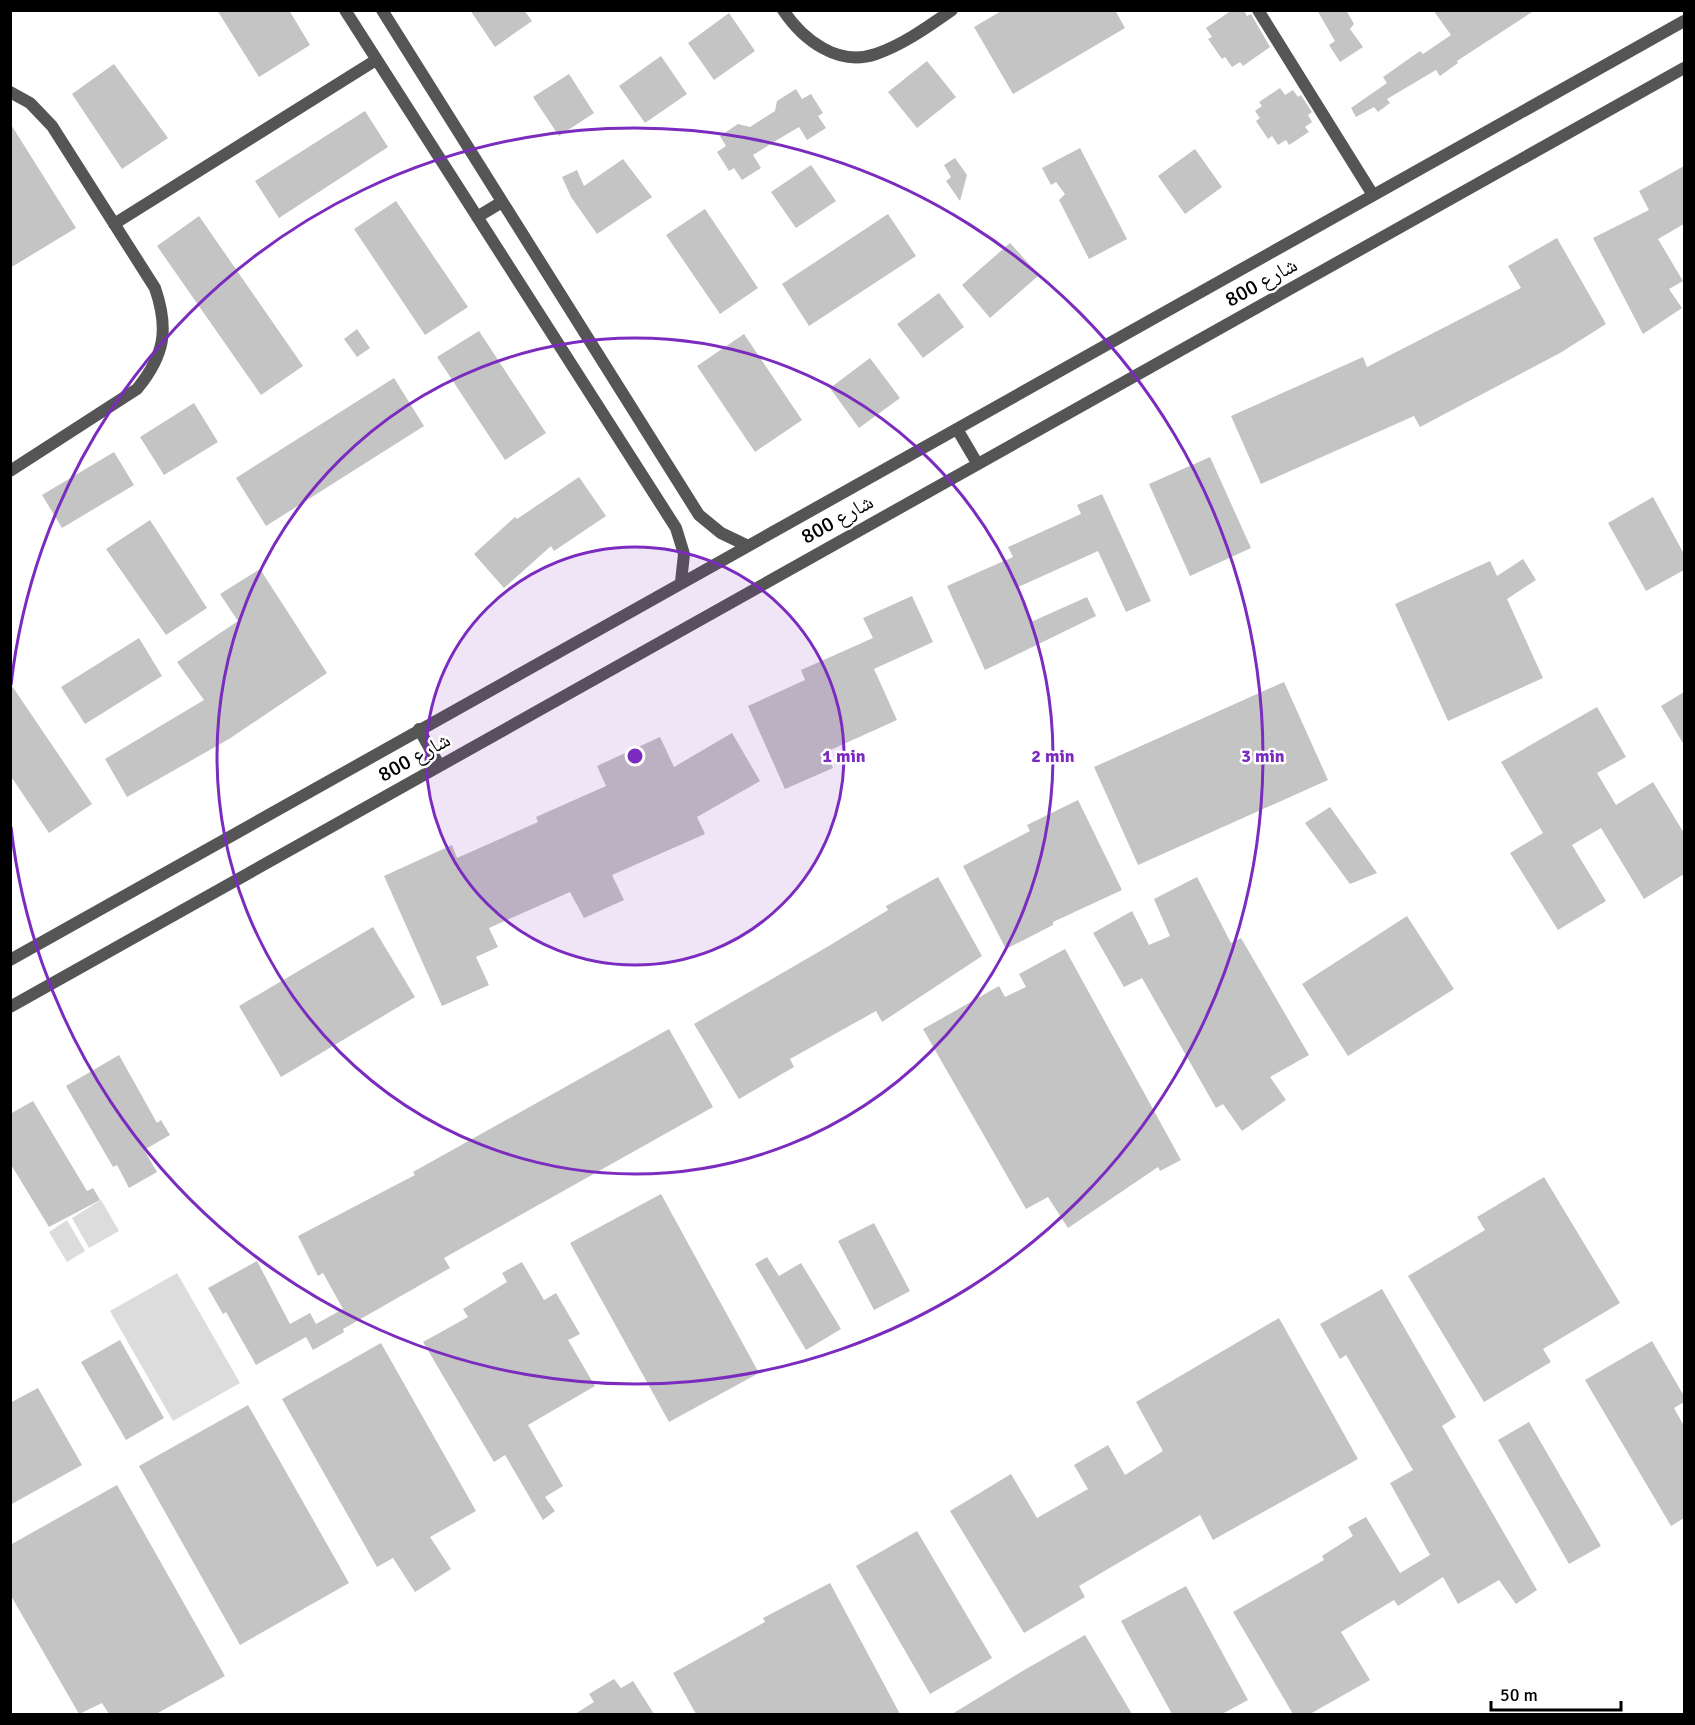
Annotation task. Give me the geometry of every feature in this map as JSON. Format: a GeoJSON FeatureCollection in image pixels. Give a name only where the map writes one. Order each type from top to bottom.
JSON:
{"type":"FeatureCollection","features":[{"type":"Feature","properties":{"kind":"street"},"geometry":{"type":"LineString","coordinates":[[345,10],[676,528],[684,554],[681,582]]}},
{"type":"Feature","properties":{"kind":"street"},"geometry":{"type":"LineString","coordinates":[[382,10],[699,515],[721,533],[746,545]]}},
{"type":"Feature","properties":{"kind":"street"},"geometry":{"type":"LineString","coordinates":[[783,10],[809,42],[841,56],[875,55],[905,40],[952,10]]}},
{"type":"Feature","properties":{"kind":"street"},"geometry":{"type":"LineString","coordinates":[[1258,10],[1373,195]]}},
{"type":"Feature","properties":{"kind":"street","name":"شارع 800"},"geometry":{"type":"LineString","coordinates":[[10,960],[746,545],[1684,21]]}},
{"type":"Feature","properties":{"kind":"street"},"geometry":{"type":"LineString","coordinates":[[114,224],[376,60]]}},
{"type":"Feature","properties":{"kind":"street","name":"شارع 800"},"geometry":{"type":"LineString","coordinates":[[10,1007],[1684,68]]}},
{"type":"Feature","properties":{"kind":"street"},"geometry":{"type":"LineString","coordinates":[[10,92],[30,103],[52,126],[155,288],[162,308],[164,330],[160,352],[151,372],[137,388],[10,471]]}},
{"type":"Feature","properties":{"kind":"street"},"geometry":{"type":"LineString","coordinates":[[477,217],[502,202]]}},
{"type":"Feature","properties":{"kind":"street"},"geometry":{"type":"LineString","coordinates":[[957,429],[977,463]]}},
{"type":"Feature","properties":{"kind":"street"},"geometry":{"type":"LineString","coordinates":[[419,729],[439,765]]}},
{"type":"Feature","properties":{"kind":"shaded area"},"geometry":{"type":"Polygon","coordinates":[[[101,1200],[119,1231],[89,1248],[72,1218],[101,1200]]]}},
{"type":"Feature","properties":{"kind":"shaded area"},"geometry":{"type":"Polygon","coordinates":[[[67,1220],[85,1251],[67,1262],[49,1232],[67,1220]]]}},
{"type":"Feature","properties":{"kind":"shaded area"},"geometry":{"type":"Polygon","coordinates":[[[177,1273],[240,1383],[173,1421],[110,1311],[177,1273]]]}},
{"type":"Feature","properties":{"kind":"building"},"geometry":{"type":"Polygon","coordinates":[[[217,10],[289,10],[310,45],[259,77],[217,10]]]}},
{"type":"Feature","properties":{"kind":"building"},"geometry":{"type":"Polygon","coordinates":[[[470,10],[524,10],[532,21],[495,47],[470,10]]]}},
{"type":"Feature","properties":{"kind":"building"},"geometry":{"type":"Polygon","coordinates":[[[1003,10],[1115,10],[1125,28],[1013,94],[974,27],[1003,10]]]}},
{"type":"Feature","properties":{"kind":"building"},"geometry":{"type":"Polygon","coordinates":[[[1232,10],[1244,10],[1247,16],[1251,14],[1270,47],[1243,66],[1240,62],[1232,67],[1225,57],[1222,59],[1208,39],[1212,37],[1206,28],[1232,10]]]}},
{"type":"Feature","properties":{"kind":"building"},"geometry":{"type":"Polygon","coordinates":[[[1317,10],[1346,10],[1354,24],[1350,29],[1363,47],[1340,62],[1329,45],[1335,41],[1317,10]]]}},
{"type":"Feature","properties":{"kind":"building"},"geometry":{"type":"Polygon","coordinates":[[[1433,10],[1535,10],[1457,61],[1458,63],[1440,76],[1436,70],[1387,99],[1390,103],[1378,112],[1374,107],[1356,117],[1351,108],[1387,83],[1383,77],[1420,51],[1423,54],[1451,35],[1433,10]]]}},
{"type":"Feature","properties":{"kind":"building"},"geometry":{"type":"Polygon","coordinates":[[[729,13],[755,51],[714,80],[688,43],[729,13]]]}},
{"type":"Feature","properties":{"kind":"building"},"geometry":{"type":"Polygon","coordinates":[[[661,56],[687,94],[645,123],[619,86],[661,56]]]}},
{"type":"Feature","properties":{"kind":"building"},"geometry":{"type":"Polygon","coordinates":[[[927,61],[956,97],[917,128],[888,92],[927,61]]]}},
{"type":"Feature","properties":{"kind":"building"},"geometry":{"type":"Polygon","coordinates":[[[114,64],[168,138],[122,169],[72,94],[114,64]]]}},
{"type":"Feature","properties":{"kind":"building"},"geometry":{"type":"Polygon","coordinates":[[[569,74],[594,113],[559,136],[533,97],[569,74]]]}},
{"type":"Feature","properties":{"kind":"building"},"geometry":{"type":"Polygon","coordinates":[[[1280,88],[1285,95],[1293,90],[1298,97],[1301,95],[1312,112],[1308,115],[1312,122],[1305,127],[1309,132],[1289,145],[1286,140],[1278,145],[1272,136],[1268,139],[1256,121],[1260,118],[1255,111],[1262,106],[1259,102],[1280,88]]]}},
{"type":"Feature","properties":{"kind":"building"},"geometry":{"type":"Polygon","coordinates":[[[796,89],[802,99],[811,94],[823,113],[818,116],[826,128],[807,140],[799,127],[777,140],[753,155],[761,168],[742,180],[734,168],[729,171],[717,152],[726,146],[720,136],[738,124],[750,127],[775,111],[777,101],[796,89]]]}},
{"type":"Feature","properties":{"kind":"building"},"geometry":{"type":"Polygon","coordinates":[[[365,111],[388,147],[279,218],[255,181],[365,111]]]}},
{"type":"Feature","properties":{"kind":"building"},"geometry":{"type":"Polygon","coordinates":[[[10,123],[76,228],[10,268],[10,123]]]}},
{"type":"Feature","properties":{"kind":"building"},"geometry":{"type":"Polygon","coordinates":[[[1080,148],[1127,239],[1089,259],[1059,200],[1065,194],[1056,182],[1051,185],[1042,168],[1080,148]]]}},
{"type":"Feature","properties":{"kind":"building"},"geometry":{"type":"Polygon","coordinates":[[[1195,149],[1222,187],[1185,214],[1158,176],[1195,149]]]}},
{"type":"Feature","properties":{"kind":"building"},"geometry":{"type":"Polygon","coordinates":[[[955,158],[967,175],[960,201],[946,181],[951,177],[944,165],[955,158]]]}},
{"type":"Feature","properties":{"kind":"building"},"geometry":{"type":"Polygon","coordinates":[[[623,159],[652,197],[597,234],[571,197],[562,177],[577,170],[584,186],[623,159]]]}},
{"type":"Feature","properties":{"kind":"building"},"geometry":{"type":"Polygon","coordinates":[[[811,165],[836,201],[796,228],[771,192],[811,165]]]}},
{"type":"Feature","properties":{"kind":"building"},"geometry":{"type":"Polygon","coordinates":[[[1684,166],[1684,224],[1658,239],[1683,281],[1669,289],[1682,308],[1643,334],[1593,238],[1649,210],[1639,191],[1684,166]]]}},
{"type":"Feature","properties":{"kind":"building"},"geometry":{"type":"Polygon","coordinates":[[[396,201],[468,307],[425,335],[354,229],[396,201]]]}},
{"type":"Feature","properties":{"kind":"building"},"geometry":{"type":"Polygon","coordinates":[[[705,209],[758,288],[720,314],[666,235],[705,209]]]}},
{"type":"Feature","properties":{"kind":"building"},"geometry":{"type":"Polygon","coordinates":[[[888,214],[916,256],[809,326],[782,284],[888,214]]]}},
{"type":"Feature","properties":{"kind":"building"},"geometry":{"type":"Polygon","coordinates":[[[199,216],[303,366],[261,395],[157,246],[199,216]]]}},
{"type":"Feature","properties":{"kind":"building"},"geometry":{"type":"Polygon","coordinates":[[[1557,238],[1606,324],[1560,353],[1420,427],[1414,416],[1261,484],[1231,416],[1363,357],[1367,367],[1521,288],[1508,266],[1557,238]]]}},
{"type":"Feature","properties":{"kind":"building"},"geometry":{"type":"Polygon","coordinates":[[[1010,243],[1039,275],[990,318],[962,285],[1010,243]]]}},
{"type":"Feature","properties":{"kind":"building"},"geometry":{"type":"Polygon","coordinates":[[[939,293],[964,327],[923,358],[897,324],[939,293]]]}},
{"type":"Feature","properties":{"kind":"building"},"geometry":{"type":"Polygon","coordinates":[[[357,329],[370,348],[357,357],[344,339],[357,329]]]}},
{"type":"Feature","properties":{"kind":"building"},"geometry":{"type":"Polygon","coordinates":[[[479,331],[546,433],[505,460],[437,357],[479,331]]]}},
{"type":"Feature","properties":{"kind":"building"},"geometry":{"type":"Polygon","coordinates":[[[744,334],[802,420],[755,452],[697,366],[744,334]]]}},
{"type":"Feature","properties":{"kind":"building"},"geometry":{"type":"Polygon","coordinates":[[[870,358],[900,398],[859,428],[830,388],[870,358]]]}},
{"type":"Feature","properties":{"kind":"building"},"geometry":{"type":"Polygon","coordinates":[[[394,378],[424,426],[266,526],[236,478],[394,378]]]}},
{"type":"Feature","properties":{"kind":"building"},"geometry":{"type":"Polygon","coordinates":[[[194,403],[218,442],[164,475],[140,437],[194,403]]]}},
{"type":"Feature","properties":{"kind":"building"},"geometry":{"type":"Polygon","coordinates":[[[114,452],[134,485],[62,528],[42,495],[114,452]]]}},
{"type":"Feature","properties":{"kind":"building"},"geometry":{"type":"Polygon","coordinates":[[[1210,457],[1251,548],[1190,576],[1149,484],[1210,457]]]}},
{"type":"Feature","properties":{"kind":"building"},"geometry":{"type":"Polygon","coordinates":[[[579,477],[606,516],[554,551],[551,546],[504,588],[474,554],[515,517],[517,519],[579,477]]]}},
{"type":"Feature","properties":{"kind":"building"},"geometry":{"type":"Polygon","coordinates":[[[1102,494],[1151,601],[1126,612],[1098,551],[1016,588],[1031,622],[1087,597],[1096,616],[985,670],[947,586],[1013,557],[1008,547],[1081,514],[1077,505],[1102,494]]]}},
{"type":"Feature","properties":{"kind":"building"},"geometry":{"type":"Polygon","coordinates":[[[1653,497],[1684,554],[1684,570],[1646,591],[1608,523],[1653,497]]]}},
{"type":"Feature","properties":{"kind":"building"},"geometry":{"type":"Polygon","coordinates":[[[150,520],[207,608],[166,635],[106,549],[150,520]]]}},
{"type":"Feature","properties":{"kind":"building"},"geometry":{"type":"Polygon","coordinates":[[[1523,559],[1536,580],[1507,599],[1543,678],[1448,721],[1395,604],[1490,561],[1497,576],[1523,559]]]}},
{"type":"Feature","properties":{"kind":"building"},"geometry":{"type":"Polygon","coordinates":[[[260,569],[327,673],[229,739],[127,797],[105,759],[204,700],[177,662],[238,621],[220,594],[260,569]]]}},
{"type":"Feature","properties":{"kind":"building"},"geometry":{"type":"Polygon","coordinates":[[[912,596],[933,642],[874,669],[897,720],[826,752],[833,768],[785,789],[748,706],[805,680],[801,670],[873,638],[863,618],[912,596]]]}},
{"type":"Feature","properties":{"kind":"building"},"geometry":{"type":"Polygon","coordinates":[[[139,638],[162,676],[85,724],[61,687],[139,638]]]}},
{"type":"Feature","properties":{"kind":"building"},"geometry":{"type":"Polygon","coordinates":[[[1284,682],[1328,780],[1138,865],[1094,767],[1284,682]]]}},
{"type":"Feature","properties":{"kind":"building"},"geometry":{"type":"Polygon","coordinates":[[[10,683],[92,804],[49,833],[10,775],[10,683]]]}},
{"type":"Feature","properties":{"kind":"building"},"geometry":{"type":"Polygon","coordinates":[[[1684,692],[1684,745],[1661,706],[1684,692]]]}},
{"type":"Feature","properties":{"kind":"building"},"geometry":{"type":"Polygon","coordinates":[[[1597,707],[1626,757],[1597,773],[1616,805],[1653,782],[1684,833],[1684,874],[1644,899],[1601,828],[1572,845],[1606,901],[1558,930],[1510,853],[1543,833],[1501,762],[1597,707]]]}},
{"type":"Feature","properties":{"kind":"building"},"geometry":{"type":"Polygon","coordinates":[[[732,733],[760,781],[697,817],[705,834],[612,875],[624,900],[584,918],[570,892],[489,928],[498,947],[476,957],[489,985],[442,1006],[384,876],[452,845],[457,858],[538,822],[536,817],[606,786],[597,766],[660,737],[674,767],[732,733]]]}},
{"type":"Feature","properties":{"kind":"building"},"geometry":{"type":"Polygon","coordinates":[[[1078,800],[1122,890],[1053,922],[1053,925],[1006,949],[963,866],[1030,831],[1027,825],[1078,800]]]}},
{"type":"Feature","properties":{"kind":"building"},"geometry":{"type":"Polygon","coordinates":[[[1330,807],[1377,873],[1350,884],[1305,823],[1330,807]]]}},
{"type":"Feature","properties":{"kind":"building"},"geometry":{"type":"Polygon","coordinates":[[[938,877],[982,956],[882,1022],[876,1011],[790,1059],[794,1067],[739,1099],[694,1024],[827,947],[888,910],[886,906],[938,877]]]}},
{"type":"Feature","properties":{"kind":"building"},"geometry":{"type":"Polygon","coordinates":[[[1197,877],[1231,943],[1241,938],[1309,1055],[1270,1077],[1286,1100],[1242,1131],[1223,1104],[1216,1108],[1142,978],[1124,987],[1093,933],[1132,911],[1149,945],[1170,936],[1154,899],[1197,877]]]}},
{"type":"Feature","properties":{"kind":"building"},"geometry":{"type":"Polygon","coordinates":[[[1407,916],[1454,989],[1348,1056],[1302,984],[1407,916]]]}},
{"type":"Feature","properties":{"kind":"building"},"geometry":{"type":"Polygon","coordinates":[[[373,927],[415,997],[281,1077],[239,1006],[373,927]]]}},
{"type":"Feature","properties":{"kind":"building"},"geometry":{"type":"Polygon","coordinates":[[[1065,949],[1181,1160],[1160,1171],[1158,1167],[1068,1228],[1048,1197],[1026,1209],[923,1029],[999,986],[1005,997],[1026,987],[1019,974],[1065,949]]]}},
{"type":"Feature","properties":{"kind":"building"},"geometry":{"type":"Polygon","coordinates":[[[669,1029],[713,1107],[444,1258],[450,1268],[343,1329],[344,1332],[313,1350],[306,1337],[256,1365],[226,1312],[223,1314],[208,1288],[257,1261],[290,1324],[310,1313],[316,1324],[343,1309],[323,1273],[318,1276],[298,1236],[415,1175],[413,1172],[669,1029]]]}},
{"type":"Feature","properties":{"kind":"building"},"geometry":{"type":"Polygon","coordinates":[[[119,1055],[157,1123],[161,1120],[170,1135],[144,1150],[157,1172],[129,1188],[117,1165],[113,1167],[66,1086],[119,1055]]]}},
{"type":"Feature","properties":{"kind":"building"},"geometry":{"type":"Polygon","coordinates":[[[33,1101],[87,1191],[93,1188],[100,1200],[49,1227],[10,1163],[10,1114],[33,1101]]]}},
{"type":"Feature","properties":{"kind":"building"},"geometry":{"type":"Polygon","coordinates":[[[1544,1177],[1620,1303],[1543,1349],[1551,1362],[1484,1402],[1408,1276],[1485,1230],[1477,1217],[1544,1177]]]}},
{"type":"Feature","properties":{"kind":"building"},"geometry":{"type":"Polygon","coordinates":[[[661,1194],[759,1373],[669,1422],[570,1243],[661,1194]]]}},
{"type":"Feature","properties":{"kind":"building"},"geometry":{"type":"Polygon","coordinates":[[[874,1223],[910,1291],[874,1310],[838,1241],[874,1223]]]}},
{"type":"Feature","properties":{"kind":"building"},"geometry":{"type":"Polygon","coordinates":[[[767,1257],[779,1276],[801,1263],[841,1329],[806,1350],[755,1264],[767,1257]]]}},
{"type":"Feature","properties":{"kind":"building"},"geometry":{"type":"Polygon","coordinates":[[[522,1262],[544,1300],[556,1293],[580,1334],[568,1340],[595,1386],[528,1425],[563,1486],[545,1497],[555,1511],[543,1520],[505,1455],[494,1462],[423,1342],[468,1317],[463,1309],[507,1282],[502,1273],[522,1262]]]}},
{"type":"Feature","properties":{"kind":"building"},"geometry":{"type":"Polygon","coordinates":[[[1382,1289],[1456,1417],[1442,1426],[1537,1590],[1516,1604],[1499,1580],[1458,1604],[1443,1577],[1398,1606],[1394,1600],[1341,1632],[1370,1680],[1310,1714],[1293,1714],[1233,1612],[1324,1560],[1322,1556],[1353,1536],[1348,1527],[1366,1517],[1400,1573],[1430,1555],[1390,1483],[1413,1470],[1346,1355],[1340,1359],[1320,1324],[1382,1289]]]}},
{"type":"Feature","properties":{"kind":"building"},"geometry":{"type":"Polygon","coordinates":[[[1279,1318],[1358,1459],[1213,1540],[1200,1515],[1079,1586],[1085,1597],[1024,1633],[950,1511],[1011,1474],[1037,1518],[1088,1489],[1074,1465],[1108,1445],[1125,1475],[1163,1451],[1136,1402],[1279,1318]]]}},
{"type":"Feature","properties":{"kind":"building"},"geometry":{"type":"Polygon","coordinates":[[[120,1340],[164,1418],[126,1440],[81,1362],[120,1340]]]}},
{"type":"Feature","properties":{"kind":"building"},"geometry":{"type":"Polygon","coordinates":[[[1652,1341],[1684,1396],[1684,1402],[1674,1408],[1684,1426],[1684,1518],[1671,1526],[1585,1380],[1652,1341]]]}},
{"type":"Feature","properties":{"kind":"building"},"geometry":{"type":"Polygon","coordinates":[[[381,1343],[476,1511],[430,1537],[451,1569],[415,1592],[393,1558],[377,1567],[282,1399],[381,1343]]]}},
{"type":"Feature","properties":{"kind":"building"},"geometry":{"type":"Polygon","coordinates":[[[38,1388],[82,1465],[10,1505],[10,1403],[38,1388]]]}},
{"type":"Feature","properties":{"kind":"building"},"geometry":{"type":"Polygon","coordinates":[[[248,1405],[349,1583],[240,1645],[139,1466],[248,1405]]]}},
{"type":"Feature","properties":{"kind":"building"},"geometry":{"type":"Polygon","coordinates":[[[1529,1422],[1601,1546],[1569,1564],[1498,1440],[1529,1422]]]}},
{"type":"Feature","properties":{"kind":"building"},"geometry":{"type":"Polygon","coordinates":[[[117,1485],[225,1676],[156,1714],[109,1714],[102,1703],[79,1714],[10,1594],[10,1545],[117,1485]]]}},
{"type":"Feature","properties":{"kind":"building"},"geometry":{"type":"Polygon","coordinates":[[[917,1531],[992,1658],[930,1694],[856,1566],[917,1531]]]}},
{"type":"Feature","properties":{"kind":"building"},"geometry":{"type":"Polygon","coordinates":[[[830,1583],[900,1714],[696,1714],[673,1673],[765,1622],[763,1618],[830,1583]]]}},
{"type":"Feature","properties":{"kind":"building"},"geometry":{"type":"Polygon","coordinates":[[[1186,1586],[1248,1700],[1222,1714],[1172,1714],[1121,1621],[1186,1586]]]}},
{"type":"Feature","properties":{"kind":"building"},"geometry":{"type":"Polygon","coordinates":[[[1085,1635],[1132,1714],[952,1714],[1026,1669],[1085,1635]]]}},
{"type":"Feature","properties":{"kind":"building"},"geometry":{"type":"Polygon","coordinates":[[[614,1679],[621,1688],[633,1681],[654,1714],[575,1714],[594,1702],[589,1694],[614,1679]]]}}]}
